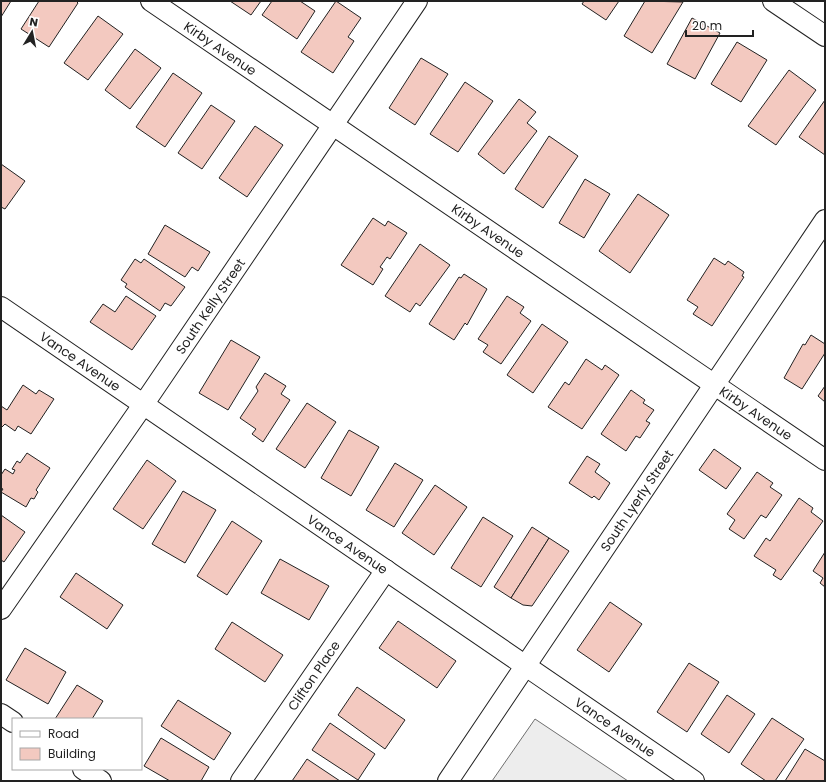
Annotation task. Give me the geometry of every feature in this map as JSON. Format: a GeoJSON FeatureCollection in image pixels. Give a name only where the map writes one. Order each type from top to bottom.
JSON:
{"type":"FeatureCollection","features":[{"type":"Feature","properties":{"kind":"street","name":"Kirby Avenue"},"geometry":{"type":"LineString","coordinates":[[151,1],[825,460]]}},
{"type":"Feature","properties":{"kind":"street","name":"South Kelly Street"},"geometry":{"type":"LineString","coordinates":[[1,609],[143,405],[417,1]]}},
{"type":"Feature","properties":{"kind":"street"},"geometry":{"type":"LineString","coordinates":[[773,1],[825,36]]}},
{"type":"Feature","properties":{"kind":"street","name":"South Lyerly Street"},"geometry":{"type":"LineString","coordinates":[[448,781],[825,220]]}},
{"type":"Feature","properties":{"kind":"street","name":"Vance Avenue"},"geometry":{"type":"LineString","coordinates":[[1,307],[694,781]]}},
{"type":"Feature","properties":{"kind":"street","name":"Clifton Place"},"geometry":{"type":"LineString","coordinates":[[241,781],[386,570]]}},
{"type":"Feature","properties":{"kind":"street"},"geometry":{"type":"LineString","coordinates":[[1,714],[12,721]]}},
{"type":"Feature","properties":{"kind":"street"},"geometry":{"type":"LineString","coordinates":[[84,770],[101,781]]}},
{"type":"Feature","properties":{"kind":"shaded area"},"geometry":{"type":"Polygon","coordinates":[[[535,719],[628,781],[492,781],[535,719]]]}},
{"type":"Feature","properties":{"kind":"building"},"geometry":{"type":"Polygon","coordinates":[[[1,1],[11,1],[1,17],[1,1]]]}},
{"type":"Feature","properties":{"kind":"building"},"geometry":{"type":"Polygon","coordinates":[[[39,1],[76,1],[78,3],[49,47],[21,29],[39,1]]]}},
{"type":"Feature","properties":{"kind":"building"},"geometry":{"type":"Polygon","coordinates":[[[230,1],[261,1],[251,15],[230,1]]]}},
{"type":"Feature","properties":{"kind":"building"},"geometry":{"type":"Polygon","coordinates":[[[272,1],[300,1],[315,11],[297,39],[262,15],[272,1]]]}},
{"type":"Feature","properties":{"kind":"building"},"geometry":{"type":"Polygon","coordinates":[[[336,1],[361,18],[348,37],[354,41],[333,73],[301,52],[336,1]]]}},
{"type":"Feature","properties":{"kind":"building"},"geometry":{"type":"Polygon","coordinates":[[[584,1],[619,1],[606,20],[582,4],[584,1]]]}},
{"type":"Feature","properties":{"kind":"building"},"geometry":{"type":"Polygon","coordinates":[[[645,1],[683,2],[652,53],[624,36],[645,1]]]}},
{"type":"Feature","properties":{"kind":"building"},"geometry":{"type":"Polygon","coordinates":[[[98,16],[123,34],[88,80],[64,63],[98,16]]]}},
{"type":"Feature","properties":{"kind":"building"},"geometry":{"type":"Polygon","coordinates":[[[692,18],[720,33],[695,79],[667,64],[692,18]]]}},
{"type":"Feature","properties":{"kind":"building"},"geometry":{"type":"Polygon","coordinates":[[[737,42],[767,60],[741,102],[711,84],[737,42]]]}},
{"type":"Feature","properties":{"kind":"building"},"geometry":{"type":"Polygon","coordinates":[[[135,49],[161,68],[130,109],[105,90],[135,49]]]}},
{"type":"Feature","properties":{"kind":"building"},"geometry":{"type":"Polygon","coordinates":[[[421,58],[448,74],[415,125],[389,108],[421,58]]]}},
{"type":"Feature","properties":{"kind":"building"},"geometry":{"type":"Polygon","coordinates":[[[789,70],[816,90],[776,145],[748,126],[789,70]]]}},
{"type":"Feature","properties":{"kind":"building"},"geometry":{"type":"Polygon","coordinates":[[[173,73],[202,93],[165,147],[136,127],[173,73]]]}},
{"type":"Feature","properties":{"kind":"building"},"geometry":{"type":"Polygon","coordinates":[[[465,82],[493,101],[458,152],[430,134],[465,82]]]}},
{"type":"Feature","properties":{"kind":"building"},"geometry":{"type":"Polygon","coordinates":[[[519,99],[536,112],[527,123],[537,131],[504,174],[478,154],[519,99]]]}},
{"type":"Feature","properties":{"kind":"building"},"geometry":{"type":"Polygon","coordinates":[[[825,100],[825,155],[799,137],[825,100]]]}},
{"type":"Feature","properties":{"kind":"building"},"geometry":{"type":"Polygon","coordinates":[[[211,105],[235,121],[202,169],[178,153],[211,105]]]}},
{"type":"Feature","properties":{"kind":"building"},"geometry":{"type":"Polygon","coordinates":[[[255,126],[283,145],[247,197],[219,178],[255,126]]]}},
{"type":"Feature","properties":{"kind":"building"},"geometry":{"type":"Polygon","coordinates":[[[549,136],[578,156],[543,208],[515,189],[549,136]]]}},
{"type":"Feature","properties":{"kind":"building"},"geometry":{"type":"Polygon","coordinates":[[[1,164],[25,181],[5,209],[1,207],[1,164]]]}},
{"type":"Feature","properties":{"kind":"building"},"geometry":{"type":"Polygon","coordinates":[[[585,179],[610,194],[584,238],[559,223],[585,179]]]}},
{"type":"Feature","properties":{"kind":"building"},"geometry":{"type":"Polygon","coordinates":[[[638,194],[669,215],[630,273],[599,251],[638,194]]]}},
{"type":"Feature","properties":{"kind":"building"},"geometry":{"type":"Polygon","coordinates":[[[373,218],[385,226],[388,221],[407,233],[390,259],[387,257],[380,267],[383,269],[373,285],[341,265],[373,218]]]}},
{"type":"Feature","properties":{"kind":"building"},"geometry":{"type":"Polygon","coordinates":[[[165,225],[210,252],[198,271],[192,267],[185,277],[148,254],[165,225]]]}},
{"type":"Feature","properties":{"kind":"building"},"geometry":{"type":"Polygon","coordinates":[[[420,244],[450,265],[420,306],[416,303],[410,312],[385,296],[420,244]]]}},
{"type":"Feature","properties":{"kind":"building"},"geometry":{"type":"Polygon","coordinates":[[[714,258],[725,265],[728,261],[744,272],[742,276],[744,277],[712,326],[693,314],[698,307],[687,300],[714,258]]]}},
{"type":"Feature","properties":{"kind":"building"},"geometry":{"type":"Polygon","coordinates":[[[135,259],[141,263],[144,259],[185,287],[171,306],[165,303],[160,311],[125,287],[127,284],[121,280],[135,259]]]}},
{"type":"Feature","properties":{"kind":"building"},"geometry":{"type":"Polygon","coordinates":[[[464,274],[487,289],[467,325],[465,323],[454,340],[429,324],[459,277],[461,278],[464,274]]]}},
{"type":"Feature","properties":{"kind":"building"},"geometry":{"type":"Polygon","coordinates":[[[126,296],[156,316],[132,350],[90,322],[103,304],[115,312],[126,296]]]}},
{"type":"Feature","properties":{"kind":"building"},"geometry":{"type":"Polygon","coordinates":[[[507,296],[524,307],[520,313],[531,321],[501,364],[483,352],[488,345],[478,339],[507,296]]]}},
{"type":"Feature","properties":{"kind":"building"},"geometry":{"type":"Polygon","coordinates":[[[542,324],[568,342],[533,393],[507,375],[542,324]]]}},
{"type":"Feature","properties":{"kind":"building"},"geometry":{"type":"Polygon","coordinates":[[[811,335],[825,344],[825,353],[802,389],[784,378],[803,344],[805,345],[811,335]]]}},
{"type":"Feature","properties":{"kind":"building"},"geometry":{"type":"Polygon","coordinates":[[[231,340],[260,357],[228,410],[199,393],[231,340]]]}},
{"type":"Feature","properties":{"kind":"building"},"geometry":{"type":"Polygon","coordinates":[[[586,359],[602,370],[605,365],[619,375],[582,429],[548,407],[565,382],[569,385],[586,359]]]}},
{"type":"Feature","properties":{"kind":"building"},"geometry":{"type":"Polygon","coordinates":[[[265,373],[286,386],[281,394],[290,400],[263,442],[252,434],[256,429],[240,418],[258,391],[256,387],[265,373]]]}},
{"type":"Feature","properties":{"kind":"building"},"geometry":{"type":"Polygon","coordinates":[[[23,385],[36,394],[39,390],[54,399],[31,434],[18,426],[15,431],[5,424],[1,428],[1,406],[7,410],[23,385]]]}},
{"type":"Feature","properties":{"kind":"building"},"geometry":{"type":"Polygon","coordinates":[[[825,386],[825,402],[818,396],[825,386]]]}},
{"type":"Feature","properties":{"kind":"building"},"geometry":{"type":"Polygon","coordinates":[[[631,390],[645,400],[643,403],[654,410],[646,421],[650,423],[640,438],[636,436],[626,451],[601,434],[631,390]]]}},
{"type":"Feature","properties":{"kind":"building"},"geometry":{"type":"Polygon","coordinates":[[[307,403],[336,422],[305,468],[276,449],[307,403]]]}},
{"type":"Feature","properties":{"kind":"building"},"geometry":{"type":"Polygon","coordinates":[[[349,430],[379,447],[351,496],[321,478],[349,430]]]}},
{"type":"Feature","properties":{"kind":"building"},"geometry":{"type":"Polygon","coordinates":[[[714,449],[741,468],[726,489],[699,470],[714,449]]]}},
{"type":"Feature","properties":{"kind":"building"},"geometry":{"type":"Polygon","coordinates":[[[27,453],[50,468],[36,490],[38,492],[34,499],[31,498],[26,507],[1,492],[3,489],[1,488],[1,475],[5,469],[13,474],[15,470],[12,469],[17,461],[20,463],[27,453]]]}},
{"type":"Feature","properties":{"kind":"building"},"geometry":{"type":"Polygon","coordinates":[[[587,456],[600,464],[595,472],[610,483],[599,500],[594,496],[592,498],[569,483],[587,456]]]}},
{"type":"Feature","properties":{"kind":"building"},"geometry":{"type":"Polygon","coordinates":[[[147,460],[176,481],[143,529],[113,509],[147,460]]]}},
{"type":"Feature","properties":{"kind":"building"},"geometry":{"type":"Polygon","coordinates":[[[395,463],[423,480],[394,527],[366,510],[395,463]]]}},
{"type":"Feature","properties":{"kind":"building"},"geometry":{"type":"Polygon","coordinates":[[[757,472],[773,483],[770,487],[782,495],[766,518],[761,515],[744,539],[729,529],[735,520],[727,514],[757,472]]]}},
{"type":"Feature","properties":{"kind":"building"},"geometry":{"type":"Polygon","coordinates":[[[435,485],[467,507],[434,555],[402,533],[435,485]]]}},
{"type":"Feature","properties":{"kind":"building"},"geometry":{"type":"Polygon","coordinates":[[[183,491],[216,510],[185,563],[152,544],[183,491]]]}},
{"type":"Feature","properties":{"kind":"building"},"geometry":{"type":"Polygon","coordinates":[[[799,498],[813,508],[811,512],[823,521],[781,580],[773,575],[776,570],[754,556],[766,538],[770,541],[799,498]]]}},
{"type":"Feature","properties":{"kind":"building"},"geometry":{"type":"Polygon","coordinates":[[[1,515],[25,532],[4,562],[1,560],[1,515]]]}},
{"type":"Feature","properties":{"kind":"building"},"geometry":{"type":"Polygon","coordinates":[[[483,517],[513,536],[481,587],[451,568],[483,517]]]}},
{"type":"Feature","properties":{"kind":"building"},"geometry":{"type":"Polygon","coordinates":[[[232,521],[262,541],[227,595],[197,576],[232,521]]]}},
{"type":"Feature","properties":{"kind":"building"},"geometry":{"type":"Polygon","coordinates":[[[532,527],[549,538],[511,598],[494,587],[532,527]]]}},
{"type":"Feature","properties":{"kind":"building"},"geometry":{"type":"Polygon","coordinates":[[[549,538],[569,551],[532,606],[523,605],[511,598],[549,538]]]}},
{"type":"Feature","properties":{"kind":"building"},"geometry":{"type":"Polygon","coordinates":[[[825,552],[825,587],[820,583],[823,578],[813,571],[825,552]]]}},
{"type":"Feature","properties":{"kind":"building"},"geometry":{"type":"Polygon","coordinates":[[[280,559],[329,586],[309,620],[261,593],[280,559]]]}},
{"type":"Feature","properties":{"kind":"building"},"geometry":{"type":"Polygon","coordinates":[[[76,573],[123,605],[107,629],[60,597],[76,573]]]}},
{"type":"Feature","properties":{"kind":"building"},"geometry":{"type":"Polygon","coordinates":[[[610,602],[642,624],[609,672],[577,650],[610,602]]]}},
{"type":"Feature","properties":{"kind":"building"},"geometry":{"type":"Polygon","coordinates":[[[398,621],[456,661],[437,688],[379,648],[398,621]]]}},
{"type":"Feature","properties":{"kind":"building"},"geometry":{"type":"Polygon","coordinates":[[[232,622],[283,655],[265,682],[215,649],[232,622]]]}},
{"type":"Feature","properties":{"kind":"building"},"geometry":{"type":"Polygon","coordinates":[[[25,648],[66,672],[48,704],[6,680],[25,648]]]}},
{"type":"Feature","properties":{"kind":"building"},"geometry":{"type":"Polygon","coordinates":[[[689,663],[719,682],[687,732],[657,712],[689,663]]]}},
{"type":"Feature","properties":{"kind":"building"},"geometry":{"type":"Polygon","coordinates":[[[77,685],[103,701],[93,718],[56,718],[77,685]]]}},
{"type":"Feature","properties":{"kind":"building"},"geometry":{"type":"Polygon","coordinates":[[[357,687],[405,720],[385,749],[338,715],[357,687]]]}},
{"type":"Feature","properties":{"kind":"building"},"geometry":{"type":"Polygon","coordinates":[[[727,695],[755,714],[729,753],[701,734],[727,695]]]}},
{"type":"Feature","properties":{"kind":"building"},"geometry":{"type":"Polygon","coordinates":[[[178,700],[231,733],[214,760],[161,726],[178,700]]]}},
{"type":"Feature","properties":{"kind":"building"},"geometry":{"type":"Polygon","coordinates":[[[772,718],[804,739],[775,781],[766,781],[741,764],[772,718]]]}},
{"type":"Feature","properties":{"kind":"building"},"geometry":{"type":"Polygon","coordinates":[[[330,723],[375,754],[358,780],[312,750],[330,723]]]}},
{"type":"Feature","properties":{"kind":"building"},"geometry":{"type":"Polygon","coordinates":[[[161,738],[209,767],[201,781],[170,781],[144,766],[161,738]]]}},
{"type":"Feature","properties":{"kind":"building"},"geometry":{"type":"Polygon","coordinates":[[[805,749],[825,761],[825,781],[785,781],[805,749]]]}},
{"type":"Feature","properties":{"kind":"building"},"geometry":{"type":"Polygon","coordinates":[[[307,759],[340,781],[292,781],[307,759]]]}}]}
